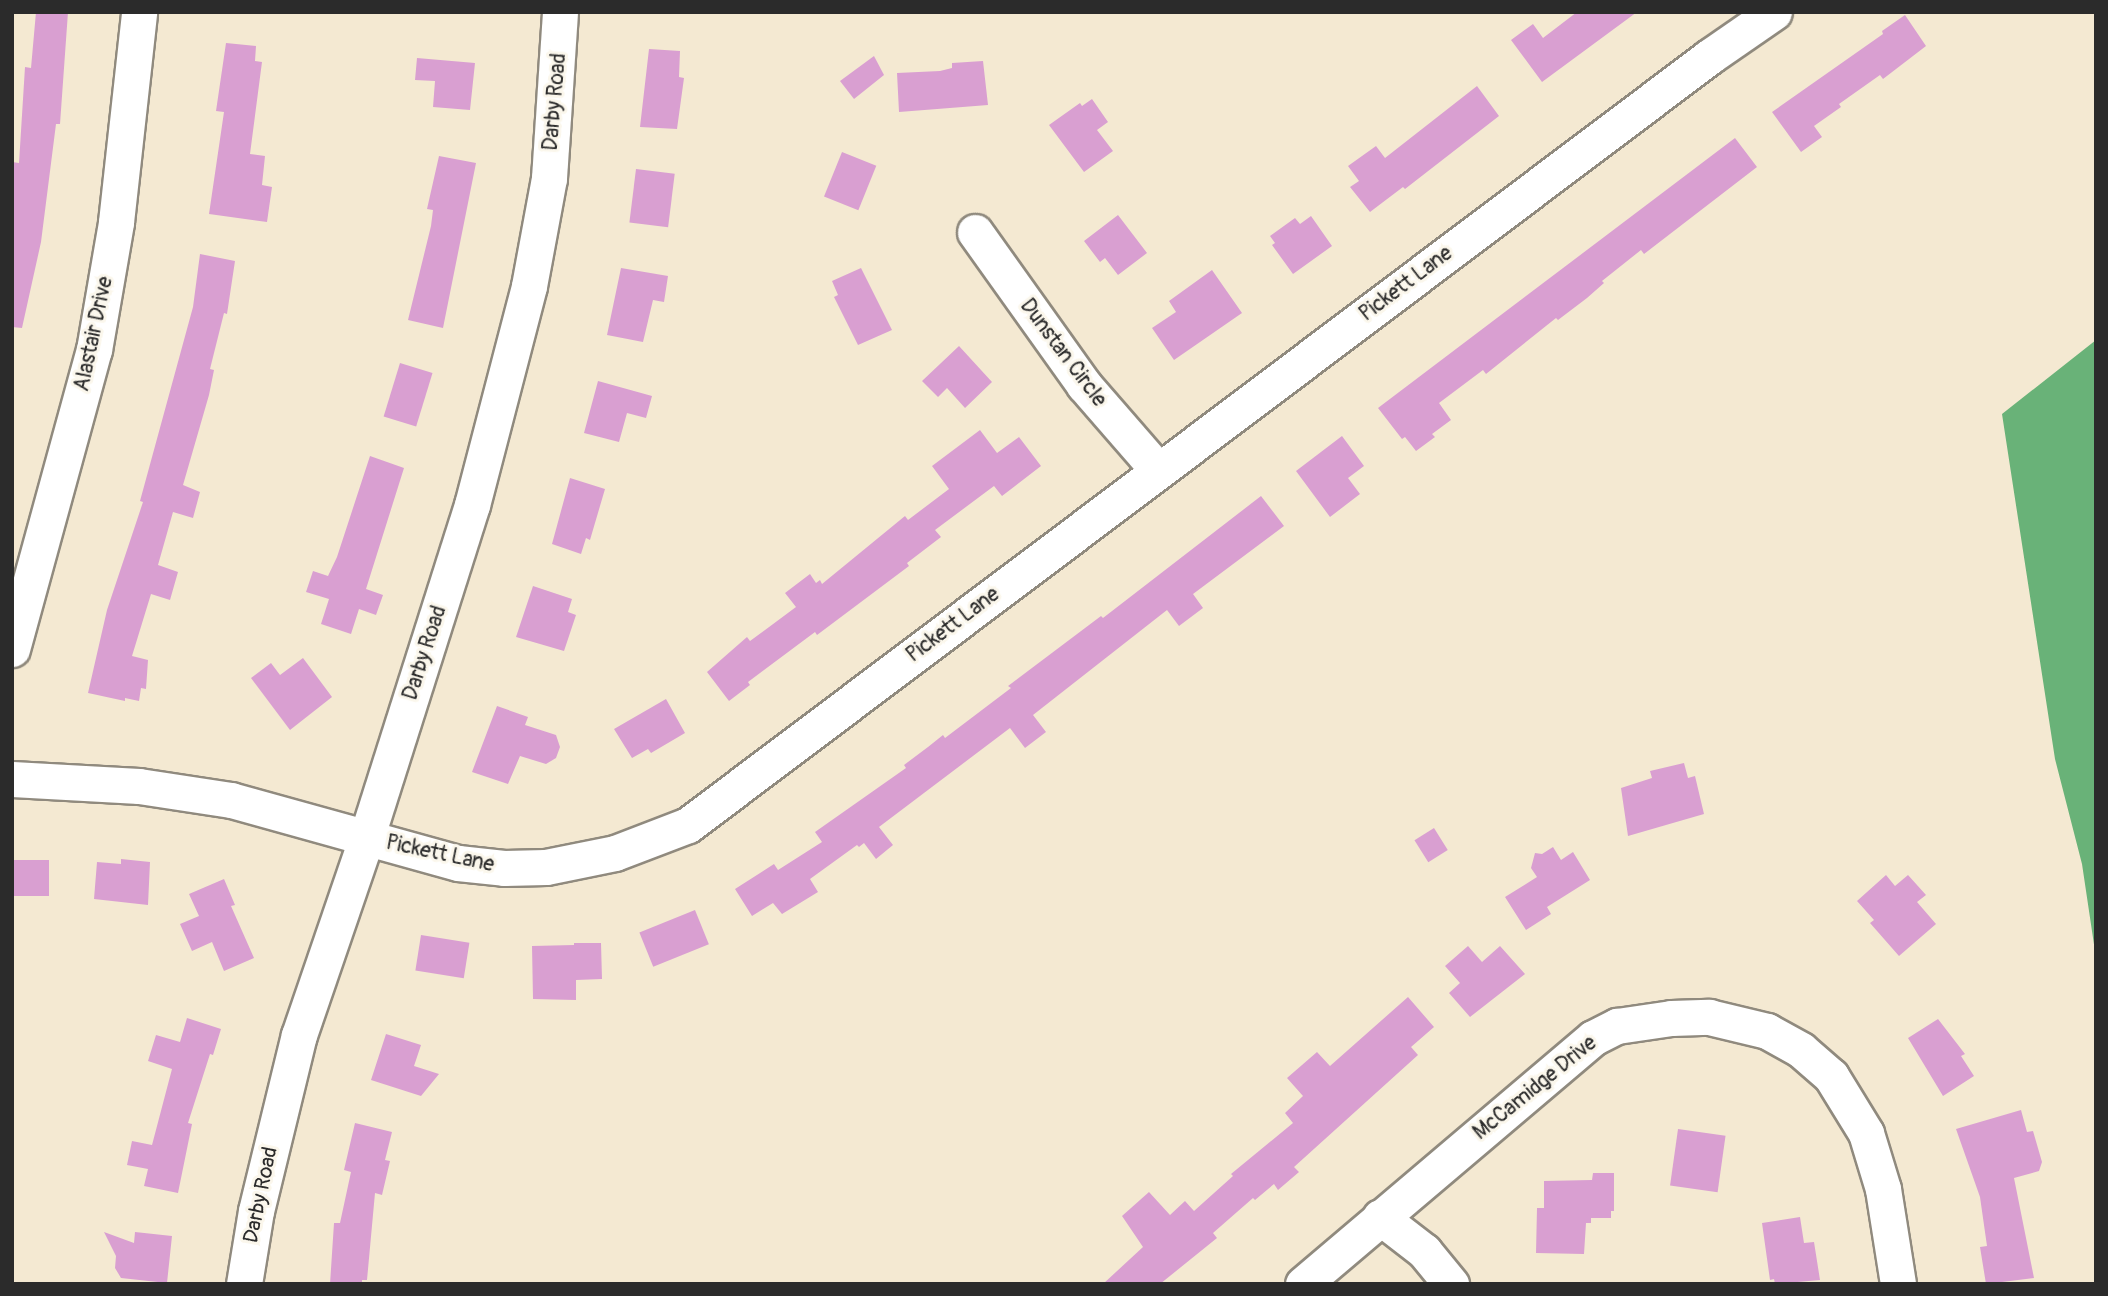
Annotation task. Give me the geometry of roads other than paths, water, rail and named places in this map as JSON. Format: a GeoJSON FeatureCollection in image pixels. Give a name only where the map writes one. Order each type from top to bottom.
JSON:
{"type":"FeatureCollection","features":[{"type":"Feature","properties":{"kind":"street","name":"Alastair Drive"},"geometry":{"type":"LineString","coordinates":[[12,649],[94,350],[116,222],[139,12]]}},
{"type":"Feature","properties":{"kind":"street","name":"Darby Road"},"geometry":{"type":"LineString","coordinates":[[244,1284],[256,1211],[299,1035],[366,839],[472,505],[529,286],[549,178],[560,12]]}},
{"type":"Feature","properties":{"kind":"street","name":"Pickett Lane"},"geometry":{"type":"LineString","coordinates":[[12,779],[139,786],[231,800],[458,863],[504,868],[546,867],[615,853],[688,825],[1709,57],[1774,12]]}},
{"type":"Feature","properties":{"kind":"street","name":"Dunstan Circle"},"geometry":{"type":"LineString","coordinates":[[975,232],[1084,385],[1158,470]]}},
{"type":"Feature","properties":{"kind":"street","name":"McCamidge Drive"},"geometry":{"type":"LineString","coordinates":[[1303,1284],[1593,1038],[1617,1026],[1671,1018],[1709,1017],[1767,1031],[1801,1050],[1831,1076],[1866,1133],[1883,1189],[1898,1284]]}},
{"type":"Feature","properties":{"kind":"street"},"geometry":{"type":"LineString","coordinates":[[1380,1217],[1424,1251],[1451,1284]]}}]}
